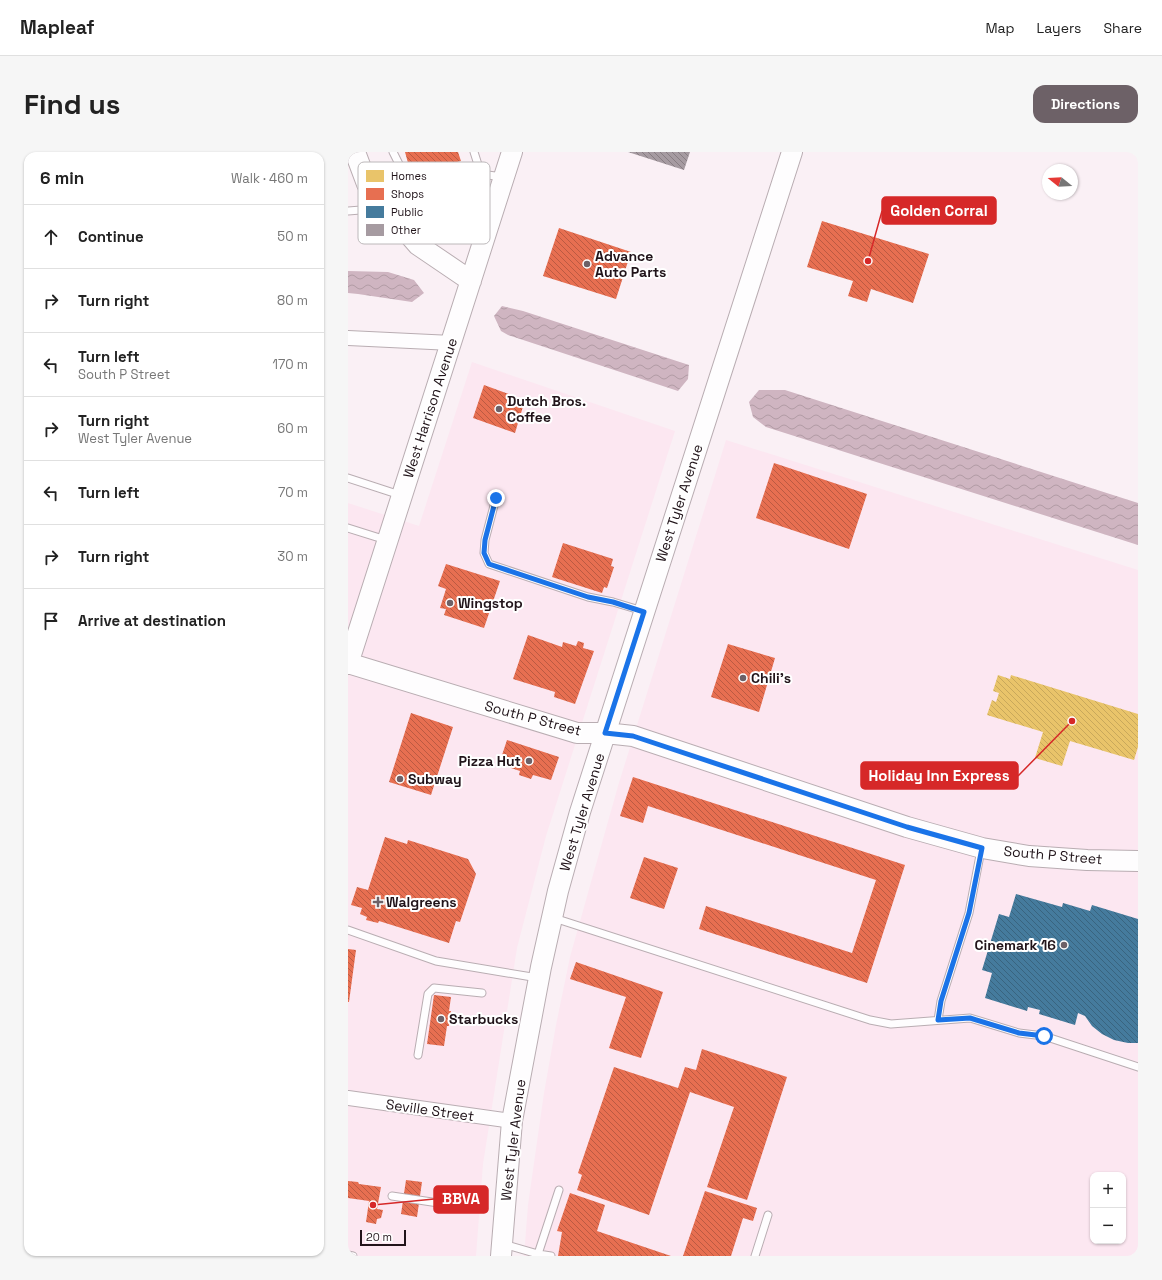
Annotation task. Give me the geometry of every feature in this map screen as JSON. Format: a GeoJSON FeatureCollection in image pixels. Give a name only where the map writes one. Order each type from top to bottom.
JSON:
{"type":"FeatureCollection","features":[{"type":"Feature","properties":{"kind":"main road"},"geometry":{"type":"LineString","coordinates":[[356,152],[359,162]]}},
{"type":"Feature","properties":{"kind":"main road","name":"West Harrison Avenue"},"geometry":{"type":"LineString","coordinates":[[490,222],[512,152]]}},
{"type":"Feature","properties":{"kind":"main road","name":"West Tyler Avenue"},"geometry":{"type":"LineString","coordinates":[[501,1250],[512,1121],[552,918],[580,812],[792,152]]}},
{"type":"Feature","properties":{"kind":"main road"},"geometry":{"type":"LineString","coordinates":[[417,244],[471,281]]}},
{"type":"Feature","properties":{"kind":"main road","name":"West Harrison Avenue"},"geometry":{"type":"LineString","coordinates":[[348,664],[483,244]]}},
{"type":"Feature","properties":{"kind":"main road","name":"South P Street"},"geometry":{"type":"LineString","coordinates":[[348,664],[577,733],[605,733],[633,736],[907,827],[982,848],[1029,856],[1086,860],[1138,860]]}},
{"type":"Feature","properties":{"kind":"street"},"geometry":{"type":"LineString","coordinates":[[348,338],[452,343]]}},
{"type":"Feature","properties":{"kind":"street","name":"Seville Street"},"geometry":{"type":"LineString","coordinates":[[348,1098],[512,1121]]}},
{"type":"Feature","properties":{"kind":"lane"},"geometry":{"type":"LineString","coordinates":[[393,152],[398,162]]}},
{"type":"Feature","properties":{"kind":"lane"},"geometry":{"type":"LineString","coordinates":[[474,152],[477,162]]}},
{"type":"Feature","properties":{"kind":"lane"},"geometry":{"type":"LineString","coordinates":[[490,176],[504,178]]}},
{"type":"Feature","properties":{"kind":"lane"},"geometry":{"type":"LineString","coordinates":[[348,211],[358,210]]}},
{"type":"Feature","properties":{"kind":"lane"},"geometry":{"type":"LineString","coordinates":[[348,478],[402,496]]}},
{"type":"Feature","properties":{"kind":"lane"},"geometry":{"type":"LineString","coordinates":[[496,498],[485,540],[484,553],[489,564],[588,597],[613,602],[644,612]]}},
{"type":"Feature","properties":{"kind":"lane"},"geometry":{"type":"LineString","coordinates":[[348,528],[388,541]]}},
{"type":"Feature","properties":{"kind":"lane"},"geometry":{"type":"LineString","coordinates":[[938,1020],[941,1001],[970,906],[982,848]]}},
{"type":"Feature","properties":{"kind":"lane"},"geometry":{"type":"LineString","coordinates":[[552,918],[870,1020],[891,1024],[970,1018],[1019,1033],[1044,1036],[1138,1067]]}},
{"type":"Feature","properties":{"kind":"lane"},"geometry":{"type":"LineString","coordinates":[[348,930],[436,961],[539,978]]}},
{"type":"Feature","properties":{"kind":"lane"},"geometry":{"type":"LineString","coordinates":[[418,1055],[428,994],[434,988],[482,994]]}},
{"type":"Feature","properties":{"kind":"lane"},"geometry":{"type":"LineString","coordinates":[[538,1255],[559,1190]]}},
{"type":"Feature","properties":{"kind":"lane"},"geometry":{"type":"LineString","coordinates":[[392,1196],[465,1207]]}},
{"type":"Feature","properties":{"kind":"lane"},"geometry":{"type":"LineString","coordinates":[[755,1256],[768,1215]]}},
{"type":"Feature","properties":{"kind":"lane"},"geometry":{"type":"LineString","coordinates":[[501,1250],[551,1256]]}},
{"type":"Feature","properties":{"kind":"lane"},"geometry":{"type":"LineString","coordinates":[[348,1255],[353,1256]]}},
{"type":"Feature","properties":{"kind":"shaded area"},"geometry":{"type":"Polygon","coordinates":[[[472,362],[675,431],[546,836],[517,948],[483,1164],[476,1256],[348,1256],[348,503],[419,526],[472,362]]]}},
{"type":"Feature","properties":{"kind":"shaded area"},"geometry":{"type":"Polygon","coordinates":[[[726,440],[1138,570],[1138,1256],[524,1256],[528,1205],[544,1093],[570,957],[618,786],[726,440]]]}},
{"type":"Feature","properties":{"kind":"water"},"geometry":{"type":"Polygon","coordinates":[[[348,271],[388,272],[414,280],[424,293],[412,302],[348,293],[348,271]]]}},
{"type":"Feature","properties":{"kind":"water"},"geometry":{"type":"Polygon","coordinates":[[[502,306],[523,311],[689,365],[688,379],[678,391],[508,335],[501,331],[494,316],[502,306]]]}},
{"type":"Feature","properties":{"kind":"water"},"geometry":{"type":"Polygon","coordinates":[[[759,390],[785,390],[1138,503],[1138,545],[766,427],[753,417],[749,402],[759,390]]]}},
{"type":"Feature","properties":{"kind":"building: Homes"},"geometry":{"type":"Polygon","coordinates":[[[998,675],[1010,679],[1011,675],[1138,714],[1138,747],[1134,760],[1070,741],[1062,766],[1035,758],[1043,732],[987,715],[992,700],[996,702],[999,693],[993,691],[998,675]]]}},
{"type":"Feature","properties":{"kind":"building: Shops"},"geometry":{"type":"Polygon","coordinates":[[[405,152],[458,152],[461,161],[457,162],[408,162],[405,152]]]}},
{"type":"Feature","properties":{"kind":"building: Shops"},"geometry":{"type":"Polygon","coordinates":[[[822,221],[929,254],[913,303],[871,289],[867,302],[848,296],[853,281],[807,267],[822,221]]]}},
{"type":"Feature","properties":{"kind":"building: Shops","name":"Advance Auto Parts"},"geometry":{"type":"Polygon","coordinates":[[[559,228],[631,252],[616,299],[543,276],[559,228]]]}},
{"type":"Feature","properties":{"kind":"building: Shops","name":"Dutch Bros. Coffee"},"geometry":{"type":"Polygon","coordinates":[[[484,385],[525,400],[515,433],[473,418],[484,385]]]}},
{"type":"Feature","properties":{"kind":"building: Shops"},"geometry":{"type":"Polygon","coordinates":[[[774,463],[867,494],[849,549],[756,518],[774,463]]]}},
{"type":"Feature","properties":{"kind":"building: Shops"},"geometry":{"type":"Polygon","coordinates":[[[563,543],[613,559],[611,566],[614,567],[607,588],[604,587],[602,593],[552,577],[563,543]]]}},
{"type":"Feature","properties":{"kind":"building: Shops"},"geometry":{"type":"Polygon","coordinates":[[[446,564],[500,581],[484,628],[444,615],[446,609],[440,608],[446,589],[438,586],[446,564]]]}},
{"type":"Feature","properties":{"kind":"building: Shops"},"geometry":{"type":"Polygon","coordinates":[[[528,635],[562,647],[563,642],[576,646],[578,641],[584,643],[583,648],[594,651],[575,704],[554,697],[555,692],[513,679],[528,635]]]}},
{"type":"Feature","properties":{"kind":"building: Shops","name":"Chili's"},"geometry":{"type":"Polygon","coordinates":[[[728,644],[775,658],[759,712],[711,697],[728,644]]]}},
{"type":"Feature","properties":{"kind":"building: Shops"},"geometry":{"type":"Polygon","coordinates":[[[411,713],[453,727],[431,795],[389,782],[411,713]]]}},
{"type":"Feature","properties":{"kind":"building: Shops","name":"Pizza Hut"},"geometry":{"type":"Polygon","coordinates":[[[507,740],[559,757],[551,780],[533,775],[531,779],[519,775],[520,771],[499,764],[507,740]]]}},
{"type":"Feature","properties":{"kind":"building: Shops"},"geometry":{"type":"Polygon","coordinates":[[[633,777],[905,865],[867,983],[699,929],[706,906],[852,953],[876,880],[648,806],[643,823],[620,816],[633,777]]]}},
{"type":"Feature","properties":{"kind":"building: Shops","name":"Walgreens"},"geometry":{"type":"Polygon","coordinates":[[[385,837],[407,844],[408,840],[468,859],[476,874],[460,922],[456,921],[449,943],[379,921],[378,923],[366,920],[367,917],[360,914],[362,908],[351,905],[357,887],[368,890],[385,837]]]}},
{"type":"Feature","properties":{"kind":"building: Shops"},"geometry":{"type":"Polygon","coordinates":[[[644,857],[678,868],[664,909],[630,898],[644,857]]]}},
{"type":"Feature","properties":{"kind":"building: Shops"},"geometry":{"type":"Polygon","coordinates":[[[348,949],[356,950],[349,1002],[348,1002],[348,949]]]}},
{"type":"Feature","properties":{"kind":"building: Shops"},"geometry":{"type":"Polygon","coordinates":[[[576,962],[663,992],[641,1058],[609,1048],[626,997],[570,979],[576,962]]]}},
{"type":"Feature","properties":{"kind":"building: Shops","name":"Starbucks"},"geometry":{"type":"Polygon","coordinates":[[[434,995],[451,997],[449,1026],[447,1026],[444,1046],[427,1044],[434,995]]]}},
{"type":"Feature","properties":{"kind":"building: Shops"},"geometry":{"type":"Polygon","coordinates":[[[702,1049],[787,1077],[747,1200],[707,1187],[734,1107],[690,1092],[649,1215],[577,1190],[582,1175],[578,1173],[614,1067],[678,1088],[685,1067],[696,1070],[702,1049]]]}},
{"type":"Feature","properties":{"kind":"building: Shops"},"geometry":{"type":"Polygon","coordinates":[[[406,1180],[422,1182],[417,1217],[401,1214],[406,1180]]]}},
{"type":"Feature","properties":{"kind":"building: Shops"},"geometry":{"type":"Polygon","coordinates":[[[348,1181],[381,1187],[377,1209],[383,1210],[381,1218],[377,1219],[376,1224],[366,1222],[369,1201],[348,1198],[348,1181]]]}},
{"type":"Feature","properties":{"kind":"building: Shops"},"geometry":{"type":"Polygon","coordinates":[[[705,1191],[757,1208],[753,1221],[743,1218],[731,1256],[683,1256],[705,1191]]]}},
{"type":"Feature","properties":{"kind":"building: Shops"},"geometry":{"type":"Polygon","coordinates":[[[570,1193],[605,1205],[597,1231],[671,1256],[558,1256],[562,1232],[557,1231],[570,1193]]]}},
{"type":"Feature","properties":{"kind":"building: Public","name":"Cinemark 16"},"geometry":{"type":"Polygon","coordinates":[[[1016,894],[1062,907],[1063,903],[1090,911],[1092,905],[1138,919],[1138,1043],[1128,1043],[1114,1040],[1102,1034],[1092,1026],[1085,1016],[1078,1013],[1075,1025],[1039,1014],[1040,1010],[1028,1007],[1027,1011],[985,998],[992,973],[982,970],[999,914],[1009,917],[1016,894]]]}},
{"type":"Feature","properties":{"kind":"building: Other"},"geometry":{"type":"Polygon","coordinates":[[[628,152],[690,152],[684,170],[628,152]]]}},
{"type":"Feature","properties":{"kind":"place","name":"Golden Corral"},"geometry":{"type":"Point","coordinates":[868,261]}},
{"type":"Feature","properties":{"kind":"place","name":"Advance Auto Parts"},"geometry":{"type":"Point","coordinates":[587,264]}},
{"type":"Feature","properties":{"kind":"place","name":"Dutch Bros. Coffee"},"geometry":{"type":"Point","coordinates":[499,409]}},
{"type":"Feature","properties":{"kind":"place","name":"Wingstop"},"geometry":{"type":"Point","coordinates":[450,603]}},
{"type":"Feature","properties":{"kind":"place","name":"Chili's"},"geometry":{"type":"Point","coordinates":[743,678]}},
{"type":"Feature","properties":{"kind":"place","name":"Holiday Inn Express"},"geometry":{"type":"Point","coordinates":[1072,721]}},
{"type":"Feature","properties":{"kind":"place","name":"Pizza Hut"},"geometry":{"type":"Point","coordinates":[529,761]}},
{"type":"Feature","properties":{"kind":"place","name":"Subway"},"geometry":{"type":"Point","coordinates":[400,779]}},
{"type":"Feature","properties":{"kind":"place","name":"Walgreens"},"geometry":{"type":"Point","coordinates":[378,902]}},
{"type":"Feature","properties":{"kind":"place","name":"Cinemark 16"},"geometry":{"type":"Point","coordinates":[1064,945]}},
{"type":"Feature","properties":{"kind":"place","name":"Starbucks"},"geometry":{"type":"Point","coordinates":[441,1019]}},
{"type":"Feature","properties":{"kind":"place","name":"BBVA"},"geometry":{"type":"Point","coordinates":[373,1205]}},
{"type":"Feature","properties":{"kind":"route"},"geometry":{"type":"LineString","coordinates":[[496,498],[485,540],[484,553],[489,564],[588,597],[613,602],[644,612],[605,733],[633,736],[907,827],[982,848],[969,913],[941,1001],[938,1020],[970,1018],[1019,1033],[1044,1036]]}}]}
